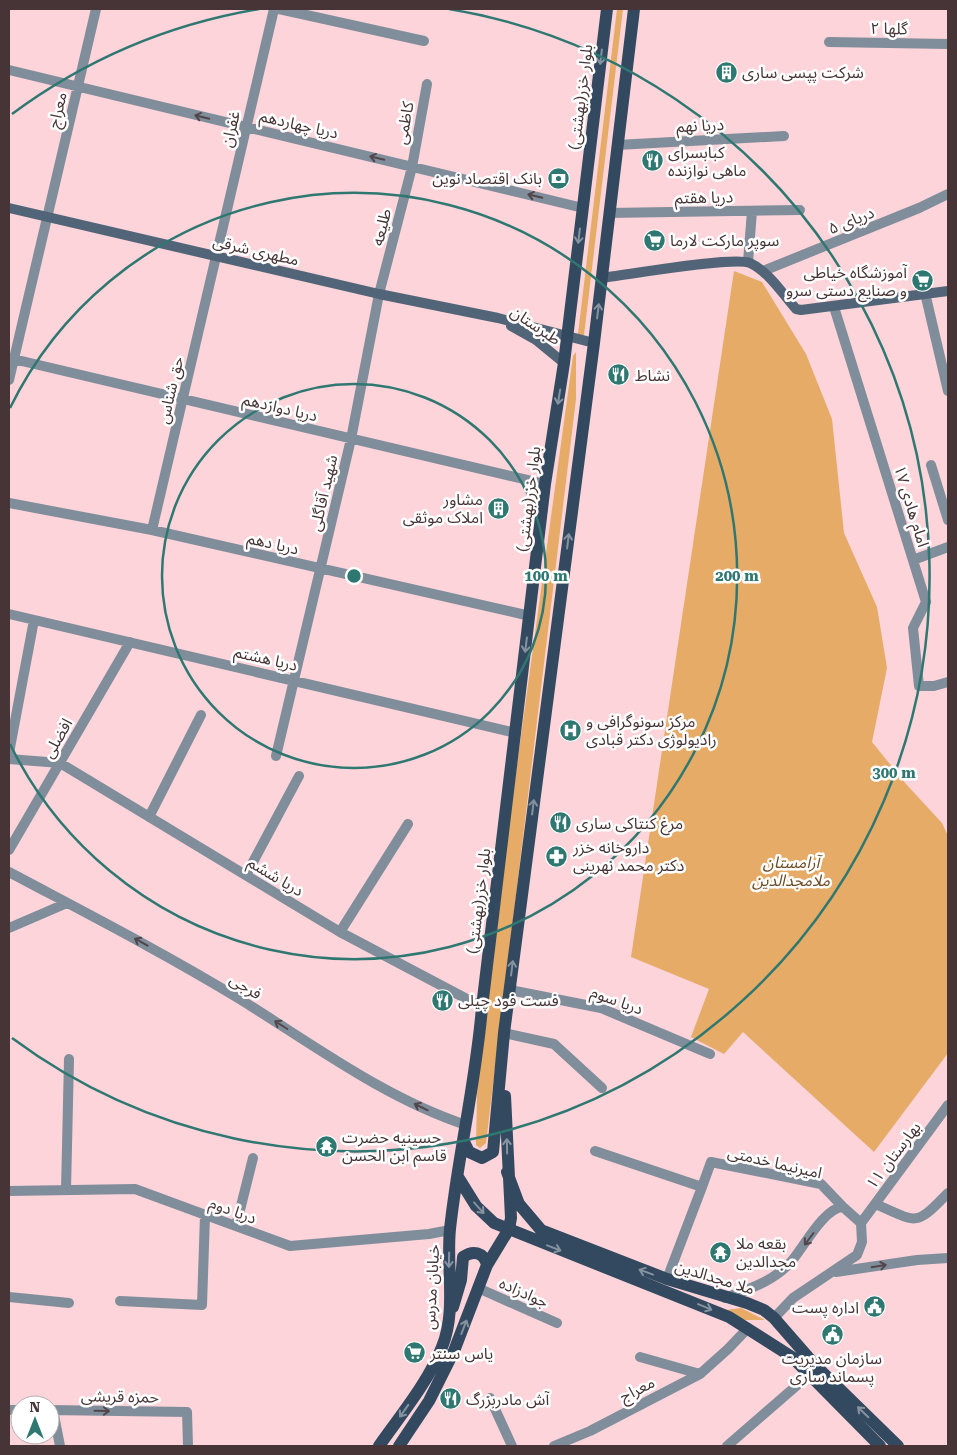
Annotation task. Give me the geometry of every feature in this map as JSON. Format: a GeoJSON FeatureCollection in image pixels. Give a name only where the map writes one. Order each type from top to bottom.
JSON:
{"type":"FeatureCollection","features":[{"type":"Feature","properties":{"kind":"main road","name":"بلوار خزر(بهشتی)"},"geometry":{"type":"LineString","coordinates":[[464,1142],[478,1050],[545,484],[564,363],[607,9]]}},
{"type":"Feature","properties":{"kind":"main road"},"geometry":{"type":"LineString","coordinates":[[464,1142],[474,1156],[482,1158],[493,1152],[504,1034],[594,344],[634,9]]}},
{"type":"Feature","properties":{"kind":"main road","name":"مطهری شرقی"},"geometry":{"type":"LineString","coordinates":[[9,208],[380,294],[498,318]]}},
{"type":"Feature","properties":{"kind":"main road"},"geometry":{"type":"LineString","coordinates":[[602,278],[713,263],[748,262],[763,271],[796,308],[806,310],[948,291]]}},
{"type":"Feature","properties":{"kind":"main road","name":"طبرستان"},"geometry":{"type":"LineString","coordinates":[[498,318],[594,344]]}},
{"type":"Feature","properties":{"kind":"main road","name":"طبرستان"},"geometry":{"type":"LineString","coordinates":[[498,318],[536,340],[564,363]]}},
{"type":"Feature","properties":{"kind":"main road"},"geometry":{"type":"LineString","coordinates":[[504,1034],[507,1172],[511,1218],[509,1229]]}},
{"type":"Feature","properties":{"kind":"main road","name":"خیابان مدرس"},"geometry":{"type":"LineString","coordinates":[[379,1446],[415,1394],[442,1347],[449,1323],[450,1230],[464,1142]]}},
{"type":"Feature","properties":{"kind":"main road","name":"ملا مجدالدین"},"geometry":{"type":"LineString","coordinates":[[507,1172],[519,1204],[541,1230],[666,1279],[747,1303],[764,1310],[774,1318],[815,1365],[898,1446]]}},
{"type":"Feature","properties":{"kind":"main road","name":"ملا مجدالدین"},"geometry":{"type":"LineString","coordinates":[[458,1177],[476,1206],[494,1223],[729,1317],[761,1336],[792,1357],[880,1446]]}},
{"type":"Feature","properties":{"kind":"main road","name":"خیابان مدرس"},"geometry":{"type":"LineString","coordinates":[[399,1446],[429,1401],[446,1368],[487,1265],[509,1229]]}},
{"type":"Feature","properties":{"kind":"main road"},"geometry":{"type":"LineString","coordinates":[[449,1323],[461,1280],[463,1257],[469,1253],[476,1252],[482,1256],[487,1265]]}},
{"type":"Feature","properties":{"kind":"main road"},"geometry":{"type":"LineString","coordinates":[[761,1336],[774,1318]]}},
{"type":"Feature","properties":{"kind":"street","name":"معراج"},"geometry":{"type":"LineString","coordinates":[[9,380],[11,359],[96,9]]}},
{"type":"Feature","properties":{"kind":"street","name":"غفران"},"geometry":{"type":"LineString","coordinates":[[216,256],[274,9]]}},
{"type":"Feature","properties":{"kind":"street"},"geometry":{"type":"LineString","coordinates":[[278,9],[424,41]]}},
{"type":"Feature","properties":{"kind":"street","name":"گلها ۲"},"geometry":{"type":"LineString","coordinates":[[829,42],[948,44]]}},
{"type":"Feature","properties":{"kind":"street","name":"دریا چهاردهم"},"geometry":{"type":"LineString","coordinates":[[9,70],[583,208]]}},
{"type":"Feature","properties":{"kind":"street","name":"کاظمی"},"geometry":{"type":"LineString","coordinates":[[412,167],[427,84]]}},
{"type":"Feature","properties":{"kind":"street","name":"دریا نهم"},"geometry":{"type":"LineString","coordinates":[[617,145],[784,136]]}},
{"type":"Feature","properties":{"kind":"street","name":"طلیعه"},"geometry":{"type":"LineString","coordinates":[[380,294],[412,167]]}},
{"type":"Feature","properties":{"kind":"street","name":"دریای ۵"},"geometry":{"type":"LineString","coordinates":[[763,271],[948,194]]}},
{"type":"Feature","properties":{"kind":"street","name":"دریا هقتم"},"geometry":{"type":"LineString","coordinates":[[609,214],[800,210]]}},
{"type":"Feature","properties":{"kind":"street"},"geometry":{"type":"LineString","coordinates":[[748,262],[752,211]]}},
{"type":"Feature","properties":{"kind":"street","name":"حق شناس"},"geometry":{"type":"LineString","coordinates":[[152,530],[216,256]]}},
{"type":"Feature","properties":{"kind":"street","name":"شهید آقاگلی"},"geometry":{"type":"LineString","coordinates":[[276,756],[351,439],[380,294]]}},
{"type":"Feature","properties":{"kind":"street"},"geometry":{"type":"LineString","coordinates":[[925,294],[948,390]]}},
{"type":"Feature","properties":{"kind":"street","name":"امام هادی ۱۷"},"geometry":{"type":"LineString","coordinates":[[834,307],[926,602],[913,628],[919,686],[934,686],[948,682]]}},
{"type":"Feature","properties":{"kind":"street","name":"دریا دوازدهم"},"geometry":{"type":"LineString","coordinates":[[11,359],[545,484]]}},
{"type":"Feature","properties":{"kind":"street"},"geometry":{"type":"LineString","coordinates":[[931,465],[948,520]]}},
{"type":"Feature","properties":{"kind":"street","name":"دریا دهم"},"geometry":{"type":"LineString","coordinates":[[9,503],[152,530],[530,616]]}},
{"type":"Feature","properties":{"kind":"street"},"geometry":{"type":"LineString","coordinates":[[913,560],[948,547]]}},
{"type":"Feature","properties":{"kind":"street","name":"دریا هشتم"},"geometry":{"type":"LineString","coordinates":[[9,614],[516,733]]}},
{"type":"Feature","properties":{"kind":"street"},"geometry":{"type":"LineString","coordinates":[[9,753],[34,620]]}},
{"type":"Feature","properties":{"kind":"street","name":"افضلی"},"geometry":{"type":"LineString","coordinates":[[9,850],[130,642]]}},
{"type":"Feature","properties":{"kind":"street"},"geometry":{"type":"LineString","coordinates":[[149,816],[201,715]]}},
{"type":"Feature","properties":{"kind":"street"},"geometry":{"type":"LineString","coordinates":[[9,759],[60,763]]}},
{"type":"Feature","properties":{"kind":"street","name":"دریا ششم"},"geometry":{"type":"LineString","coordinates":[[60,763],[340,932],[482,1007]]}},
{"type":"Feature","properties":{"kind":"street"},"geometry":{"type":"LineString","coordinates":[[246,875],[299,776]]}},
{"type":"Feature","properties":{"kind":"street"},"geometry":{"type":"LineString","coordinates":[[340,932],[408,824]]}},
{"type":"Feature","properties":{"kind":"street","name":"فرجی"},"geometry":{"type":"LineString","coordinates":[[9,872],[144,943],[354,1071],[442,1117],[466,1124]]}},
{"type":"Feature","properties":{"kind":"street"},"geometry":{"type":"LineString","coordinates":[[9,928],[67,903]]}},
{"type":"Feature","properties":{"kind":"street","name":"دریا سوم"},"geometry":{"type":"LineString","coordinates":[[510,990],[601,1008],[710,1054]]}},
{"type":"Feature","properties":{"kind":"street"},"geometry":{"type":"LineString","coordinates":[[504,1034],[554,1044],[602,1088]]}},
{"type":"Feature","properties":{"kind":"street"},"geometry":{"type":"LineString","coordinates":[[66,1190],[69,1059]]}},
{"type":"Feature","properties":{"kind":"street","name":"بهارستان ۱۱"},"geometry":{"type":"LineString","coordinates":[[861,1223],[948,1105]]}},
{"type":"Feature","properties":{"kind":"street"},"geometry":{"type":"LineString","coordinates":[[595,1151],[702,1187],[666,1279]]}},
{"type":"Feature","properties":{"kind":"street"},"geometry":{"type":"LineString","coordinates":[[236,1226],[253,1158]]}},
{"type":"Feature","properties":{"kind":"street","name":"امیرنیما خدمتی"},"geometry":{"type":"LineString","coordinates":[[702,1187],[711,1162],[821,1184],[843,1208]]}},
{"type":"Feature","properties":{"kind":"street","name":"دریا دوم"},"geometry":{"type":"LineString","coordinates":[[9,1191],[135,1189],[290,1246],[429,1234],[450,1230]]}},
{"type":"Feature","properties":{"kind":"street"},"geometry":{"type":"LineString","coordinates":[[875,1204],[912,1220],[925,1217],[948,1193]]}},
{"type":"Feature","properties":{"kind":"street"},"geometry":{"type":"LineString","coordinates":[[725,1298],[762,1285],[776,1276],[790,1263],[830,1211],[843,1208],[861,1223],[862,1242],[857,1255],[793,1298],[774,1318]]}},
{"type":"Feature","properties":{"kind":"street"},"geometry":{"type":"LineString","coordinates":[[120,1301],[202,1305],[205,1216]]}},
{"type":"Feature","properties":{"kind":"street"},"geometry":{"type":"LineString","coordinates":[[830,1273],[917,1260],[948,1258]]}},
{"type":"Feature","properties":{"kind":"street","name":"جوادزاده"},"geometry":{"type":"LineString","coordinates":[[478,1288],[557,1322]]}},
{"type":"Feature","properties":{"kind":"street"},"geometry":{"type":"LineString","coordinates":[[9,1297],[69,1303]]}},
{"type":"Feature","properties":{"kind":"street","name":"معراج"},"geometry":{"type":"LineString","coordinates":[[554,1446],[590,1431],[700,1374],[748,1328]]}},
{"type":"Feature","properties":{"kind":"street"},"geometry":{"type":"LineString","coordinates":[[640,1357],[700,1374]]}},
{"type":"Feature","properties":{"kind":"street"},"geometry":{"type":"LineString","coordinates":[[727,1446],[810,1374]]}},
{"type":"Feature","properties":{"kind":"street"},"geometry":{"type":"LineString","coordinates":[[490,1398],[512,1446]]}},
{"type":"Feature","properties":{"kind":"street","name":"حمزه قریشی"},"geometry":{"type":"LineString","coordinates":[[60,1410],[187,1412],[188,1446]]}},
{"type":"Feature","properties":{"kind":"green space"},"geometry":{"type":"Polygon","coordinates":[[[617,9],[623,9],[584,335],[582,337],[578,334],[617,9]]]}},
{"type":"Feature","properties":{"kind":"green space","name":"آرامستان ملامجدالدین"},"geometry":{"type":"Polygon","coordinates":[[[734,271],[762,282],[806,354],[832,419],[844,533],[877,607],[887,668],[872,742],[906,784],[942,823],[948,836],[948,1053],[874,1152],[743,1032],[724,1054],[691,1037],[709,989],[631,957],[734,271]]]}},
{"type":"Feature","properties":{"kind":"green space"},"geometry":{"type":"Polygon","coordinates":[[[576,352],[576,399],[486,1143],[480,1148],[476,1145],[478,1050],[573,356],[576,352]]]}},
{"type":"Feature","properties":{"kind":"green space"},"geometry":{"type":"Polygon","coordinates":[[[741,1308],[765,1320],[744,1320],[726,1310],[741,1308]]]}},
{"type":"Feature","properties":{"kind":"place","name":"شرکت پپسی ساری"},"geometry":{"type":"Point","coordinates":[726,72]}},
{"type":"Feature","properties":{"kind":"place","name":"کبابسرای ماهی نوازنده"},"geometry":{"type":"Point","coordinates":[652,161]}},
{"type":"Feature","properties":{"kind":"place","name":"بانک اقتصاد نوین"},"geometry":{"type":"Point","coordinates":[558,178]}},
{"type":"Feature","properties":{"kind":"place","name":"سوپر مارکت لارما"},"geometry":{"type":"Point","coordinates":[654,240]}},
{"type":"Feature","properties":{"kind":"place","name":"آموزشگاه خیاطی و صنایع دستی سرو"},"geometry":{"type":"Point","coordinates":[923,281]}},
{"type":"Feature","properties":{"kind":"place","name":"نشاط"},"geometry":{"type":"Point","coordinates":[619,375]}},
{"type":"Feature","properties":{"kind":"place","name":"مشاور املاک موثقی"},"geometry":{"type":"Point","coordinates":[499,508]}},
{"type":"Feature","properties":{"kind":"place","name":"مركز سونوگرافی و راديولوژی دكتر قبادی"},"geometry":{"type":"Point","coordinates":[570,730]}},
{"type":"Feature","properties":{"kind":"place","name":"مرغ کنتاکی ساری"},"geometry":{"type":"Point","coordinates":[560,823]}},
{"type":"Feature","properties":{"kind":"place","name":"داروخانه خزر دکتر محمد نهرینی"},"geometry":{"type":"Point","coordinates":[557,856]}},
{"type":"Feature","properties":{"kind":"place","name":"فست فود چیلی"},"geometry":{"type":"Point","coordinates":[442,1000]}},
{"type":"Feature","properties":{"kind":"place","name":"حسینیه حضرت قاسم ابن الحسن"},"geometry":{"type":"Point","coordinates":[326,1146]}},
{"type":"Feature","properties":{"kind":"place","name":"بقعه ملا مجدالدين"},"geometry":{"type":"Point","coordinates":[720,1252]}},
{"type":"Feature","properties":{"kind":"place","name":"اداره پست"},"geometry":{"type":"Point","coordinates":[875,1307]}},
{"type":"Feature","properties":{"kind":"place","name":"سازمان مدیریت پسماند ساری"},"geometry":{"type":"Point","coordinates":[832,1334]}},
{"type":"Feature","properties":{"kind":"place","name":"یاس سنتر"},"geometry":{"type":"Point","coordinates":[414,1353]}},
{"type":"Feature","properties":{"kind":"place","name":"آش مادربزرگ"},"geometry":{"type":"Point","coordinates":[450,1399]}}]}
